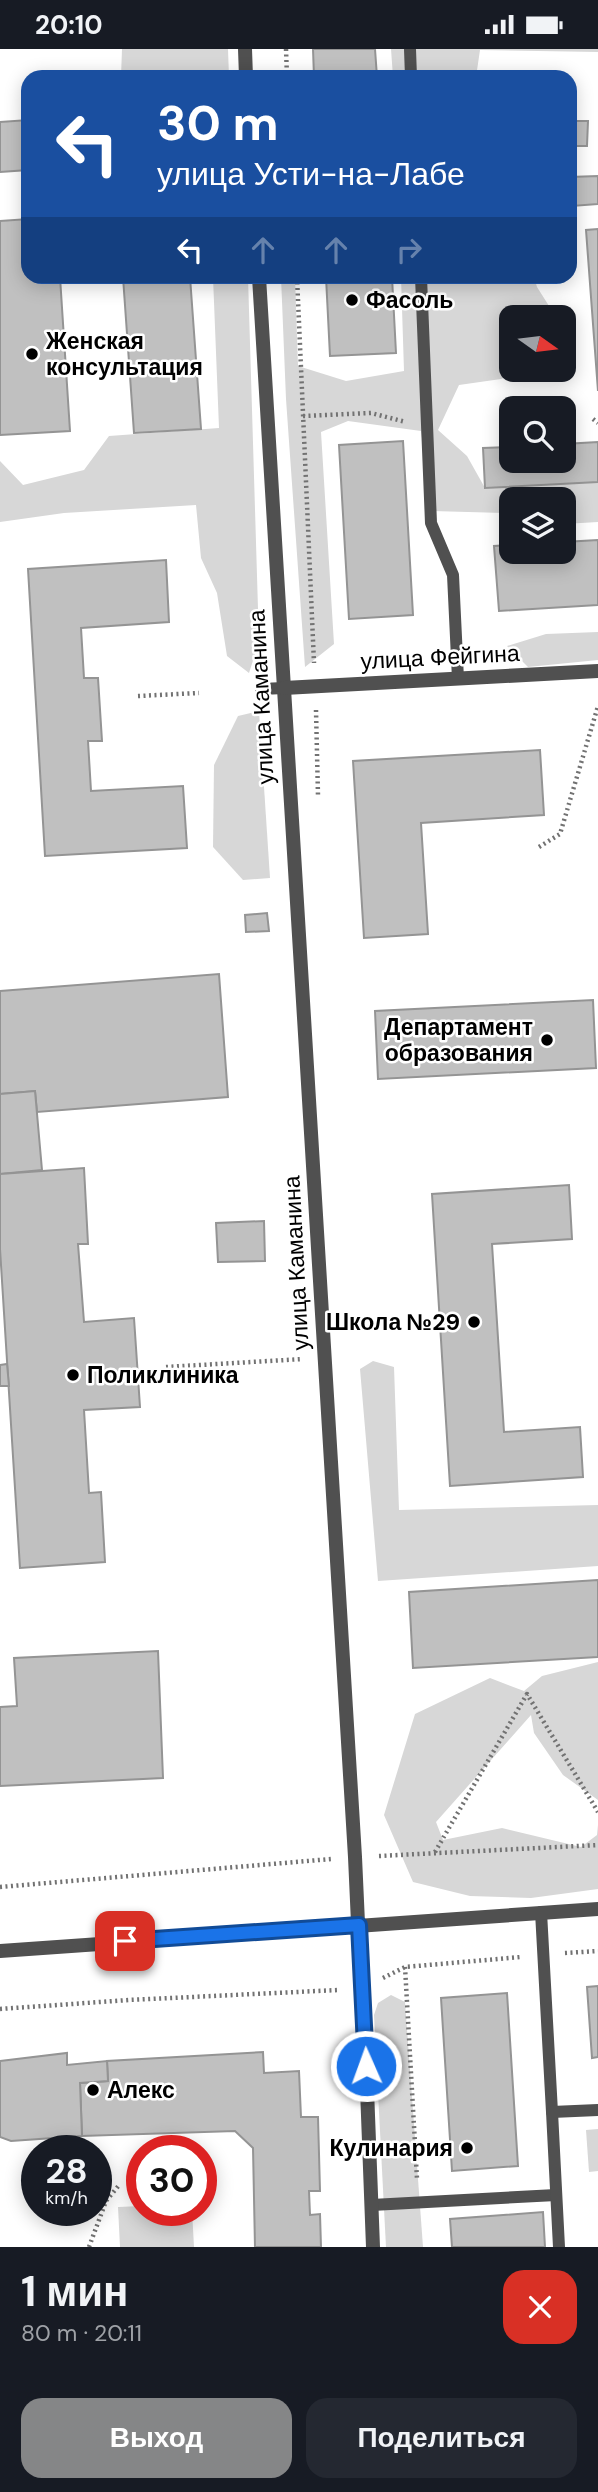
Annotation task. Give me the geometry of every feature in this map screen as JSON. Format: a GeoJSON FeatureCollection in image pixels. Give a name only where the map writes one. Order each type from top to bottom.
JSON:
{"type":"FeatureCollection","features":[{"type":"Feature","properties":{"kind":"street"},"geometry":{"type":"LineString","coordinates":[[245,49],[246,70]]}},
{"type":"Feature","properties":{"kind":"street","name":"улица Каманина"},"geometry":{"type":"LineString","coordinates":[[259,284],[364,2011],[373,2247]]}},
{"type":"Feature","properties":{"kind":"street","name":"улица Фейгина"},"geometry":{"type":"LineString","coordinates":[[284,688],[598,671]]}},
{"type":"Feature","properties":{"kind":"street"},"geometry":{"type":"LineString","coordinates":[[0,1951],[598,1909]]}},
{"type":"Feature","properties":{"kind":"lane"},"geometry":{"type":"LineString","coordinates":[[410,49],[411,70]]}},
{"type":"Feature","properties":{"kind":"lane"},"geometry":{"type":"LineString","coordinates":[[421,284],[431,523],[453,575],[458,679]]}},
{"type":"Feature","properties":{"kind":"lane"},"geometry":{"type":"LineString","coordinates":[[261,689],[284,688]]}},
{"type":"Feature","properties":{"kind":"lane"},"geometry":{"type":"LineString","coordinates":[[541,1912],[559,2247]]}},
{"type":"Feature","properties":{"kind":"lane"},"geometry":{"type":"LineString","coordinates":[[552,2112],[598,2110]]}},
{"type":"Feature","properties":{"kind":"lane"},"geometry":{"type":"LineString","coordinates":[[372,2205],[556,2195]]}},
{"type":"Feature","properties":{"kind":"path"},"geometry":{"type":"LineString","coordinates":[[286,49],[288,70]]}},
{"type":"Feature","properties":{"kind":"path"},"geometry":{"type":"LineString","coordinates":[[297,284],[318,809]]}},
{"type":"Feature","properties":{"kind":"path"},"geometry":{"type":"LineString","coordinates":[[303,416],[371,413],[427,427]]}},
{"type":"Feature","properties":{"kind":"path"},"geometry":{"type":"LineString","coordinates":[[593,419],[598,423]]}},
{"type":"Feature","properties":{"kind":"path"},"geometry":{"type":"LineString","coordinates":[[138,696],[199,693]]}},
{"type":"Feature","properties":{"kind":"path"},"geometry":{"type":"LineString","coordinates":[[539,847],[560,834],[598,706]]}},
{"type":"Feature","properties":{"kind":"path"},"geometry":{"type":"LineString","coordinates":[[166,1367],[324,1358]]}},
{"type":"Feature","properties":{"kind":"path"},"geometry":{"type":"LineString","coordinates":[[435,1852],[527,1694],[598,1812]]}},
{"type":"Feature","properties":{"kind":"path"},"geometry":{"type":"LineString","coordinates":[[0,1887],[355,1857],[598,1845]]}},
{"type":"Feature","properties":{"kind":"path"},"geometry":{"type":"LineString","coordinates":[[0,2009],[361,1989],[405,1967],[598,1951]]}},
{"type":"Feature","properties":{"kind":"path"},"geometry":{"type":"LineString","coordinates":[[405,1967],[418,2202]]}},
{"type":"Feature","properties":{"kind":"path"},"geometry":{"type":"LineString","coordinates":[[89,2247],[106,2201],[120,2184]]}},
{"type":"Feature","properties":{"kind":"shaded area"},"geometry":{"type":"Polygon","coordinates":[[[122,49],[228,49],[229,70],[121,70],[122,49]]]}},
{"type":"Feature","properties":{"kind":"shaded area"},"geometry":{"type":"Polygon","coordinates":[[[391,49],[598,49],[598,52],[480,50],[477,70],[392,70],[391,49]]]}},
{"type":"Feature","properties":{"kind":"shaded area"},"geometry":{"type":"Polygon","coordinates":[[[213,284],[248,284],[259,642],[249,673],[227,656],[217,593],[201,558],[196,505],[64,513],[0,522],[0,461],[23,485],[84,470],[109,436],[219,428],[213,284]]]}},
{"type":"Feature","properties":{"kind":"shaded area"},"geometry":{"type":"Polygon","coordinates":[[[281,284],[295,284],[298,366],[346,381],[404,371],[401,284],[536,284],[548,305],[499,305],[499,379],[459,385],[438,430],[467,456],[485,488],[499,487],[499,513],[432,511],[421,431],[348,421],[321,432],[334,644],[305,667],[286,399],[281,284]]]}},
{"type":"Feature","properties":{"kind":"shaded area"},"geometry":{"type":"Polygon","coordinates":[[[598,482],[598,522],[576,523],[576,487],[504,487],[598,482]]]}},
{"type":"Feature","properties":{"kind":"shaded area"},"geometry":{"type":"Polygon","coordinates":[[[598,632],[598,660],[528,667],[507,646],[546,634],[598,632]]]}},
{"type":"Feature","properties":{"kind":"shaded area"},"geometry":{"type":"Polygon","coordinates":[[[259,711],[270,878],[243,880],[213,847],[214,765],[238,716],[259,711]]]}},
{"type":"Feature","properties":{"kind":"shaded area"},"geometry":{"type":"Polygon","coordinates":[[[373,1361],[394,1367],[399,1510],[598,1505],[598,1566],[378,1581],[360,1369],[373,1361]]]}},
{"type":"Feature","properties":{"kind":"shaded area"},"geometry":{"type":"Polygon","coordinates":[[[598,1662],[598,1800],[563,1775],[534,1733],[531,1715],[436,1822],[443,1840],[502,1828],[581,1847],[597,1835],[598,1825],[598,1889],[531,1898],[470,1896],[413,1882],[384,1815],[415,1714],[490,1678],[524,1691],[542,1676],[598,1662]]]}},
{"type":"Feature","properties":{"kind":"shaded area"},"geometry":{"type":"Polygon","coordinates":[[[391,1995],[405,2002],[423,2247],[386,2247],[374,2015],[378,2003],[391,1995]]]}},
{"type":"Feature","properties":{"kind":"shaded area"},"geometry":{"type":"Polygon","coordinates":[[[598,2129],[598,2171],[589,2172],[586,2130],[598,2129]]]}},
{"type":"Feature","properties":{"kind":"shaded area"},"geometry":{"type":"Polygon","coordinates":[[[118,2207],[126,2207],[126,2226],[193,2226],[194,2247],[120,2247],[118,2207]]]}},
{"type":"Feature","properties":{"kind":"building"},"geometry":{"type":"Polygon","coordinates":[[[313,49],[375,49],[376,70],[314,70],[313,49]]]}},
{"type":"Feature","properties":{"kind":"building"},"geometry":{"type":"Polygon","coordinates":[[[21,120],[21,170],[0,172],[0,122],[21,120]]]}},
{"type":"Feature","properties":{"kind":"building"},"geometry":{"type":"Polygon","coordinates":[[[577,121],[588,121],[587,146],[577,146],[577,121]]]}},
{"type":"Feature","properties":{"kind":"building"},"geometry":{"type":"Polygon","coordinates":[[[598,176],[598,204],[577,206],[577,177],[598,176]]]}},
{"type":"Feature","properties":{"kind":"building","name":"Женская консультация"},"geometry":{"type":"Polygon","coordinates":[[[21,220],[21,284],[60,284],[70,431],[0,435],[0,221],[21,220]]]}},
{"type":"Feature","properties":{"kind":"building"},"geometry":{"type":"Polygon","coordinates":[[[598,229],[598,391],[586,230],[598,229]]]}},
{"type":"Feature","properties":{"kind":"building"},"geometry":{"type":"Polygon","coordinates":[[[123,284],[191,284],[201,429],[134,433],[123,284]]]}},
{"type":"Feature","properties":{"kind":"building"},"geometry":{"type":"Polygon","coordinates":[[[326,284],[392,284],[396,353],[330,356],[326,284]]]}},
{"type":"Feature","properties":{"kind":"building"},"geometry":{"type":"Polygon","coordinates":[[[403,441],[413,615],[349,619],[339,445],[403,441]]]}},
{"type":"Feature","properties":{"kind":"building"},"geometry":{"type":"Polygon","coordinates":[[[598,442],[598,482],[485,488],[483,448],[499,447],[499,473],[576,473],[576,443],[598,442]]]}},
{"type":"Feature","properties":{"kind":"building"},"geometry":{"type":"Polygon","coordinates":[[[598,540],[598,605],[499,611],[494,546],[499,546],[499,564],[576,564],[576,541],[598,540]]]}},
{"type":"Feature","properties":{"kind":"building"},"geometry":{"type":"Polygon","coordinates":[[[166,560],[169,622],[81,628],[84,678],[98,678],[102,741],[88,741],[91,791],[183,786],[187,848],[45,856],[28,569],[166,560]]]}},
{"type":"Feature","properties":{"kind":"building"},"geometry":{"type":"Polygon","coordinates":[[[540,750],[544,815],[421,823],[428,934],[364,938],[353,761],[540,750]]]}},
{"type":"Feature","properties":{"kind":"building"},"geometry":{"type":"Polygon","coordinates":[[[267,913],[269,931],[246,932],[245,915],[267,913]]]}},
{"type":"Feature","properties":{"kind":"building"},"geometry":{"type":"Polygon","coordinates":[[[219,974],[228,1097],[37,1112],[35,1091],[0,1094],[0,991],[219,974]]]}},
{"type":"Feature","properties":{"kind":"building"},"geometry":{"type":"Polygon","coordinates":[[[593,1000],[596,1068],[378,1079],[375,1011],[593,1000]]]}},
{"type":"Feature","properties":{"kind":"building"},"geometry":{"type":"Polygon","coordinates":[[[35,1091],[42,1170],[0,1174],[0,1094],[35,1091]]]}},
{"type":"Feature","properties":{"kind":"building","name":"Поликлиника"},"geometry":{"type":"Polygon","coordinates":[[[84,1168],[88,1244],[78,1244],[84,1322],[134,1318],[140,1407],[84,1410],[89,1493],[101,1492],[105,1562],[20,1568],[0,1249],[0,1174],[84,1168]]]}},
{"type":"Feature","properties":{"kind":"building"},"geometry":{"type":"Polygon","coordinates":[[[569,1185],[572,1239],[492,1244],[504,1432],[580,1427],[583,1477],[450,1486],[432,1194],[569,1185]]]}},
{"type":"Feature","properties":{"kind":"building"},"geometry":{"type":"Polygon","coordinates":[[[264,1221],[265,1261],[218,1262],[216,1223],[264,1221]]]}},
{"type":"Feature","properties":{"kind":"building"},"geometry":{"type":"Polygon","coordinates":[[[7,1364],[9,1386],[0,1386],[0,1365],[7,1364]]]}},
{"type":"Feature","properties":{"kind":"building"},"geometry":{"type":"Polygon","coordinates":[[[598,1580],[598,1657],[413,1668],[409,1592],[598,1580]]]}},
{"type":"Feature","properties":{"kind":"building"},"geometry":{"type":"Polygon","coordinates":[[[158,1651],[163,1778],[0,1786],[0,1707],[17,1706],[14,1658],[158,1651]]]}},
{"type":"Feature","properties":{"kind":"building"},"geometry":{"type":"Polygon","coordinates":[[[598,1986],[598,2057],[592,2058],[587,1987],[598,1986]]]}},
{"type":"Feature","properties":{"kind":"building"},"geometry":{"type":"Polygon","coordinates":[[[507,1993],[518,2166],[452,2171],[441,1998],[507,1993]]]}},
{"type":"Feature","properties":{"kind":"building"},"geometry":{"type":"Polygon","coordinates":[[[263,2052],[264,2073],[299,2071],[301,2117],[318,2117],[320,2191],[309,2191],[310,2215],[320,2214],[321,2247],[255,2247],[253,2148],[235,2131],[82,2135],[80,2083],[108,2081],[107,2061],[263,2052]]]}},
{"type":"Feature","properties":{"kind":"building"},"geometry":{"type":"Polygon","coordinates":[[[67,2053],[67,2065],[107,2061],[108,2081],[80,2083],[82,2135],[21,2135],[21,2140],[11,2141],[0,2137],[0,2061],[67,2053]]]}},
{"type":"Feature","properties":{"kind":"building"},"geometry":{"type":"Polygon","coordinates":[[[543,2212],[545,2247],[452,2247],[450,2219],[543,2212]]]}},
{"type":"Feature","properties":{"kind":"place","name":"Фасоль"},"geometry":{"type":"Point","coordinates":[352,300]}},
{"type":"Feature","properties":{"kind":"place","name":"Женская консультация"},"geometry":{"type":"Point","coordinates":[32,354]}},
{"type":"Feature","properties":{"kind":"place","name":"Департамент образования"},"geometry":{"type":"Point","coordinates":[547,1040]}},
{"type":"Feature","properties":{"kind":"place","name":"Школа №29"},"geometry":{"type":"Point","coordinates":[474,1322]}},
{"type":"Feature","properties":{"kind":"place","name":"Поликлиника"},"geometry":{"type":"Point","coordinates":[73,1375]}},
{"type":"Feature","properties":{"kind":"place","name":"Алекс"},"geometry":{"type":"Point","coordinates":[93,2090]}},
{"type":"Feature","properties":{"kind":"place","name":"Кулинария"},"geometry":{"type":"Point","coordinates":[467,2148]}},
{"type":"Feature","properties":{"kind":"route"},"geometry":{"type":"LineString","coordinates":[[125,1941],[359,1925],[366,2066]]}}]}
